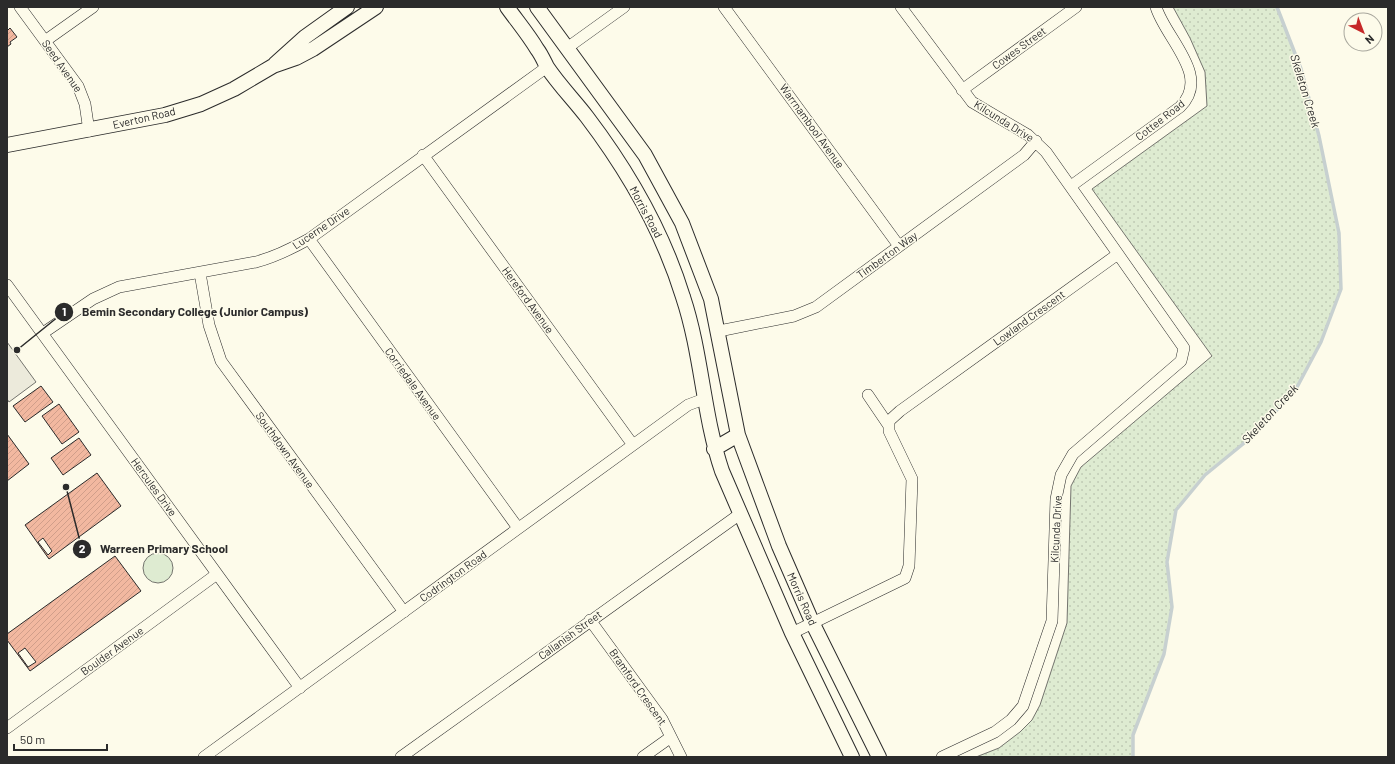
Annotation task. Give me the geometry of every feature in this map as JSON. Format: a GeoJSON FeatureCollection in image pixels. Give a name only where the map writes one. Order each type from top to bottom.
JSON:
{"type":"FeatureCollection","features":[{"type":"Feature","properties":{"kind":"street","name":"Seed Avenue"},"geometry":{"type":"LineString","coordinates":[[20,7],[70,74],[83,96],[89,130]]}},
{"type":"Feature","properties":{"kind":"street"},"geometry":{"type":"LineString","coordinates":[[45,41],[93,7]]}},
{"type":"Feature","properties":{"kind":"street","name":"Everton Road"},"geometry":{"type":"LineString","coordinates":[[273,66],[305,37],[347,7]]}},
{"type":"Feature","properties":{"kind":"street","name":"Everton Road"},"geometry":{"type":"LineString","coordinates":[[7,145],[165,115],[201,104],[234,89],[273,66],[313,50],[376,7]]}},
{"type":"Feature","properties":{"kind":"street","name":"Morris Road"},"geometry":{"type":"LineString","coordinates":[[507,7],[538,50],[547,67],[587,117],[620,163],[670,259],[684,298],[695,345],[714,449],[740,514],[792,633],[852,757]]}},
{"type":"Feature","properties":{"kind":"street","name":"Morris Road"},"geometry":{"type":"LineString","coordinates":[[538,7],[645,156],[668,194],[682,223],[699,264],[711,299],[719,331],[727,383],[738,435],[779,546],[813,624],[879,757]]}},
{"type":"Feature","properties":{"kind":"street"},"geometry":{"type":"LineString","coordinates":[[567,48],[624,7]]}},
{"type":"Feature","properties":{"kind":"street","name":"Warrnambool Avenue"},"geometry":{"type":"LineString","coordinates":[[724,7],[899,246]]}},
{"type":"Feature","properties":{"kind":"street","name":"Kilcunda Drive"},"geometry":{"type":"LineString","coordinates":[[901,7],[972,102],[1010,123],[1036,141],[1071,186],[1184,348],[1181,361],[1073,454],[1061,475],[1056,499],[1052,621],[1023,706],[1011,720],[995,732],[942,757]]}},
{"type":"Feature","properties":{"kind":"street","name":"Cowes Street"},"geometry":{"type":"LineString","coordinates":[[962,90],[1076,7]]}},
{"type":"Feature","properties":{"kind":"street","name":"Cottee Road"},"geometry":{"type":"LineString","coordinates":[[1071,186],[1180,107],[1191,93],[1192,85],[1186,61],[1156,7]]}},
{"type":"Feature","properties":{"kind":"street","name":"Lucerne Drive"},"geometry":{"type":"LineString","coordinates":[[43,333],[93,299],[119,287],[200,273],[272,258],[309,239],[423,155],[547,67]]}},
{"type":"Feature","properties":{"kind":"street","name":"Timberton Way"},"geometry":{"type":"LineString","coordinates":[[719,331],[794,316],[816,307],[1024,155],[1036,141]]}},
{"type":"Feature","properties":{"kind":"street","name":"Hereford Avenue"},"geometry":{"type":"LineString","coordinates":[[423,155],[633,445]]}},
{"type":"Feature","properties":{"kind":"street","name":"Corriedale Avenue"},"geometry":{"type":"LineString","coordinates":[[309,239],[518,528]]}},
{"type":"Feature","properties":{"kind":"street","name":"Lowland Crescent"},"geometry":{"type":"LineString","coordinates":[[889,426],[889,422],[900,411],[1118,254]]}},
{"type":"Feature","properties":{"kind":"street","name":"Southdown Avenue"},"geometry":{"type":"LineString","coordinates":[[200,273],[209,325],[222,361],[404,612]]}},
{"type":"Feature","properties":{"kind":"street","name":"Hercules Drive"},"geometry":{"type":"LineString","coordinates":[[7,285],[300,688]]}},
{"type":"Feature","properties":{"kind":"street"},"geometry":{"type":"LineString","coordinates":[[792,633],[905,578],[909,566],[912,479],[889,430],[889,426],[868,394]]}},
{"type":"Feature","properties":{"kind":"street","name":"Codrington Road"},"geometry":{"type":"LineString","coordinates":[[204,757],[688,405],[704,399]]}},
{"type":"Feature","properties":{"kind":"street"},"geometry":{"type":"LineString","coordinates":[[714,449],[738,435]]}},
{"type":"Feature","properties":{"kind":"street","name":"Callanish Street"},"geometry":{"type":"LineString","coordinates":[[401,757],[590,620],[740,514]]}},
{"type":"Feature","properties":{"kind":"street","name":"Boulder Avenue"},"geometry":{"type":"LineString","coordinates":[[7,728],[218,574]]}},
{"type":"Feature","properties":{"kind":"street","name":"Bramford Crescent"},"geometry":{"type":"LineString","coordinates":[[590,620],[658,713],[681,757]]}},
{"type":"Feature","properties":{"kind":"street"},"geometry":{"type":"LineString","coordinates":[[643,757],[671,737]]}},
{"type":"Feature","properties":{"kind":"green space"},"geometry":{"type":"Polygon","coordinates":[[[1173,7],[1277,7],[1301,69],[1319,136],[1339,233],[1341,289],[1321,342],[1296,389],[1254,435],[1205,475],[1176,510],[1167,562],[1172,607],[1164,654],[1133,735],[1133,757],[976,757],[999,748],[1020,732],[1032,720],[1040,705],[1067,623],[1071,486],[1081,467],[1212,356],[1092,189],[1207,106],[1205,72],[1190,38],[1173,7]]]}},
{"type":"Feature","properties":{"kind":"green space"},"geometry":{"type":"Polygon","coordinates":[[[158,553],[169,557],[173,568],[169,579],[158,583],[147,579],[143,568],[147,557],[158,553]]]}},
{"type":"Feature","properties":{"kind":"shaded area"},"geometry":{"type":"Polygon","coordinates":[[[7,342],[36,382],[9,402],[7,399],[7,342]]]}},
{"type":"Feature","properties":{"kind":"building"},"geometry":{"type":"Polygon","coordinates":[[[10,28],[17,37],[10,42],[11,44],[7,47],[7,31],[10,28]]]}},
{"type":"Feature","properties":{"kind":"building"},"geometry":{"type":"Polygon","coordinates":[[[41,386],[53,402],[25,422],[13,406],[41,386]]]}},
{"type":"Feature","properties":{"kind":"building"},"geometry":{"type":"Polygon","coordinates":[[[59,404],[79,432],[62,444],[42,416],[59,404]]]}},
{"type":"Feature","properties":{"kind":"building"},"geometry":{"type":"Polygon","coordinates":[[[7,434],[29,464],[7,481],[7,434]]]}},
{"type":"Feature","properties":{"kind":"building"},"geometry":{"type":"Polygon","coordinates":[[[79,438],[91,455],[63,475],[51,458],[79,438]]]}},
{"type":"Feature","properties":{"kind":"building"},"geometry":{"type":"Polygon","coordinates":[[[97,473],[121,506],[49,559],[25,525],[97,473]],[[43,538],[38,542],[48,555],[52,551],[43,538]]]}},
{"type":"Feature","properties":{"kind":"building"},"geometry":{"type":"Polygon","coordinates":[[[115,556],[141,591],[30,671],[7,640],[7,634],[115,556]],[[25,648],[18,653],[28,667],[36,662],[25,648]]]}},
{"type":"Feature","properties":{"kind":"waterway","name":"Skeleton Creek"},"geometry":{"type":"LineString","coordinates":[[1133,757],[1133,735],[1164,654],[1172,607],[1167,562],[1176,510],[1205,475],[1254,435],[1296,389],[1321,342],[1341,289],[1339,233],[1319,136],[1301,69],[1277,7]]}},
{"type":"Feature","properties":{"kind":"place","name":"Bemin Secondary College (Junior Campus)"},"geometry":{"type":"Point","coordinates":[17,350]}},
{"type":"Feature","properties":{"kind":"place","name":"Warreen Primary School"},"geometry":{"type":"Point","coordinates":[66,487]}}]}
